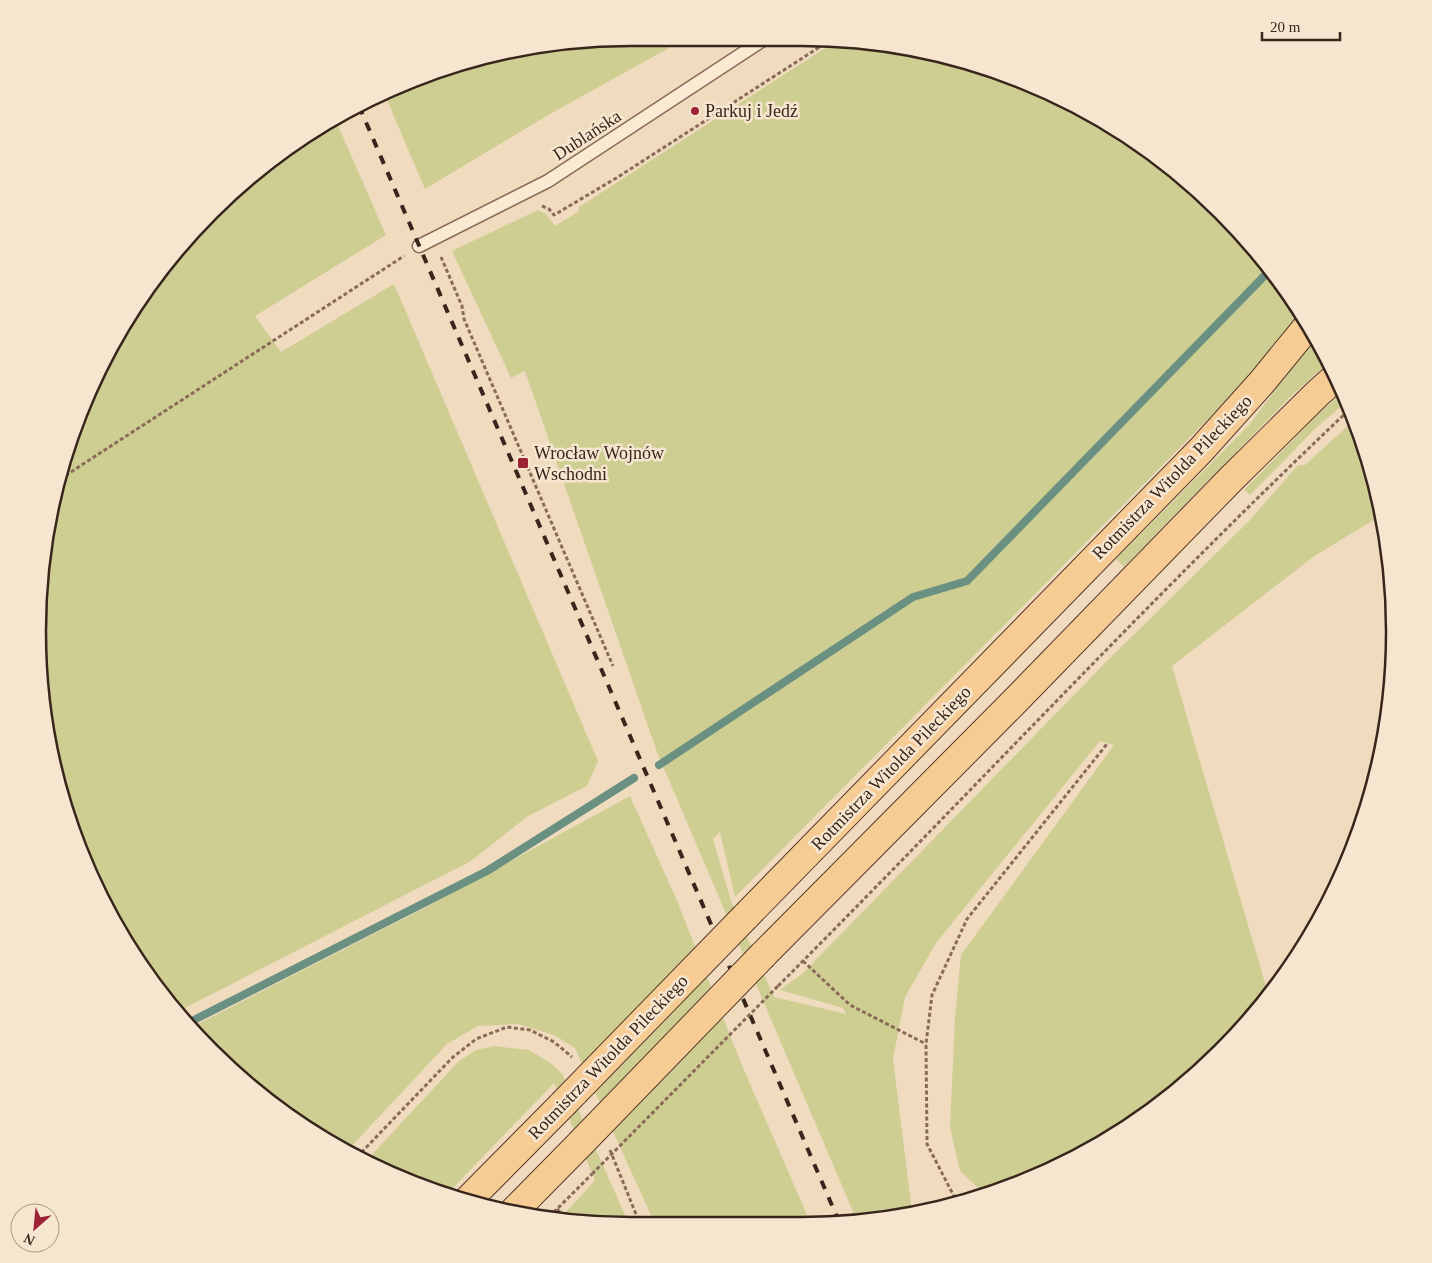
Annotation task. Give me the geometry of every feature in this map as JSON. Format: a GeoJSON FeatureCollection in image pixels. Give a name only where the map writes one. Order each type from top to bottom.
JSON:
{"type":"FeatureCollection","features":[{"type":"Feature","properties":{"kind":"main road","name":"Rotmistrza Witolda Pileckiego"},"geometry":{"type":"LineString","coordinates":[[472,1195],[1201,450],[1262,382],[1303,332]]}},
{"type":"Feature","properties":{"kind":"main road"},"geometry":{"type":"LineString","coordinates":[[519,1206],[1231,479],[1329,383]]}},
{"type":"Feature","properties":{"kind":"lane","name":"Dublańska"},"geometry":{"type":"LineString","coordinates":[[419,246],[548,181],[754,46]]}},
{"type":"Feature","properties":{"kind":"path"},"geometry":{"type":"LineString","coordinates":[[536,206],[549,209],[554,215],[626,172],[820,47]]}},
{"type":"Feature","properties":{"kind":"path"},"geometry":{"type":"LineString","coordinates":[[68,474],[419,246]]}},
{"type":"Feature","properties":{"kind":"path"},"geometry":{"type":"LineString","coordinates":[[439,252],[462,306],[464,319],[613,666]]}},
{"type":"Feature","properties":{"kind":"path"},"geometry":{"type":"LineString","coordinates":[[554,1212],[922,841],[1128,629],[1296,460],[1344,415]]}},
{"type":"Feature","properties":{"kind":"path"},"geometry":{"type":"LineString","coordinates":[[954,1196],[927,1144],[926,1044],[932,995],[967,920],[1107,744]]}},
{"type":"Feature","properties":{"kind":"path"},"geometry":{"type":"LineString","coordinates":[[802,962],[850,1004],[926,1044]]}},
{"type":"Feature","properties":{"kind":"path"},"geometry":{"type":"LineString","coordinates":[[363,1151],[452,1058],[476,1039],[507,1027],[530,1030],[554,1042],[571,1055],[575,1064]]}},
{"type":"Feature","properties":{"kind":"path"},"geometry":{"type":"LineString","coordinates":[[606,1142],[637,1217]]}},
{"type":"Feature","properties":{"kind":"path"},"geometry":{"type":"LineString","coordinates":[[557,1209],[560,1212]]}},
{"type":"Feature","properties":{"kind":"green space"},"geometry":{"type":"Polygon","coordinates":[[[673,46],[550,114],[425,189],[387,101],[443,77],[517,57],[593,48],[673,46]]]}},
{"type":"Feature","properties":{"kind":"green space"},"geometry":{"type":"Polygon","coordinates":[[[826,47],[877,51],[915,57],[989,77],[1024,91],[1093,125],[1126,145],[1186,191],[1214,218],[1265,275],[1296,320],[1235,392],[735,897],[720,832],[713,839],[731,901],[774,997],[846,1014],[843,1008],[780,990],[803,973],[1106,662],[1249,521],[1298,465],[1305,465],[1348,426],[1366,480],[1375,519],[1313,557],[1172,666],[1266,986],[1241,1017],[1214,1045],[1157,1096],[1126,1118],[1059,1156],[979,1189],[960,1171],[950,1127],[955,1017],[961,955],[1114,745],[1100,741],[936,943],[905,997],[893,1059],[911,1207],[854,1214],[657,752],[525,371],[511,378],[452,251],[538,210],[546,214],[555,226],[578,212],[579,207],[826,47]]]}},
{"type":"Feature","properties":{"kind":"green space"},"geometry":{"type":"Polygon","coordinates":[[[338,126],[386,235],[255,316],[281,352],[394,284],[598,761],[587,786],[528,816],[471,861],[184,1008],[145,957],[107,890],[77,820],[57,746],[51,708],[46,632],[51,555],[57,517],[66,480],[77,443],[91,408],[125,339],[145,306],[191,246],[246,191],[275,167],[338,126]]]}},
{"type":"Feature","properties":{"kind":"green space"},"geometry":{"type":"Polygon","coordinates":[[[1310,344],[1322,368],[1289,398],[1124,567],[1116,559],[1249,425],[1310,344]]]}},
{"type":"Feature","properties":{"kind":"green space"},"geometry":{"type":"Polygon","coordinates":[[[1336,397],[1340,407],[1316,428],[1250,495],[1244,490],[1336,397]]]}},
{"type":"Feature","properties":{"kind":"green space"},"geometry":{"type":"Polygon","coordinates":[[[630,796],[678,903],[741,1063],[808,1217],[652,1217],[575,1048],[554,1035],[518,1024],[478,1026],[447,1044],[352,1145],[306,1118],[275,1096],[246,1072],[198,1024],[419,911],[630,796]]]}},
{"type":"Feature","properties":{"kind":"green space"},"geometry":{"type":"Polygon","coordinates":[[[493,1046],[529,1050],[552,1064],[563,1075],[626,1217],[566,1213],[595,1180],[554,1083],[452,1189],[408,1172],[371,1155],[459,1061],[476,1050],[493,1046]]]}},
{"type":"Feature","properties":{"kind":"waterway"},"geometry":{"type":"LineString","coordinates":[[659,765],[913,597],[967,581],[1265,275]]}},
{"type":"Feature","properties":{"kind":"waterway"},"geometry":{"type":"LineString","coordinates":[[194,1020],[487,871],[634,778]]}},
{"type":"Feature","properties":{"kind":"railway"},"geometry":{"type":"LineString","coordinates":[[362,113],[836,1215]]}},
{"type":"Feature","properties":{"kind":"place","name":"Parkuj i Jedź"},"geometry":{"type":"Point","coordinates":[695,111]}},
{"type":"Feature","properties":{"kind":"place","name":"Wrocław Wojnów Wschodni"},"geometry":{"type":"Point","coordinates":[523,463]}}]}
